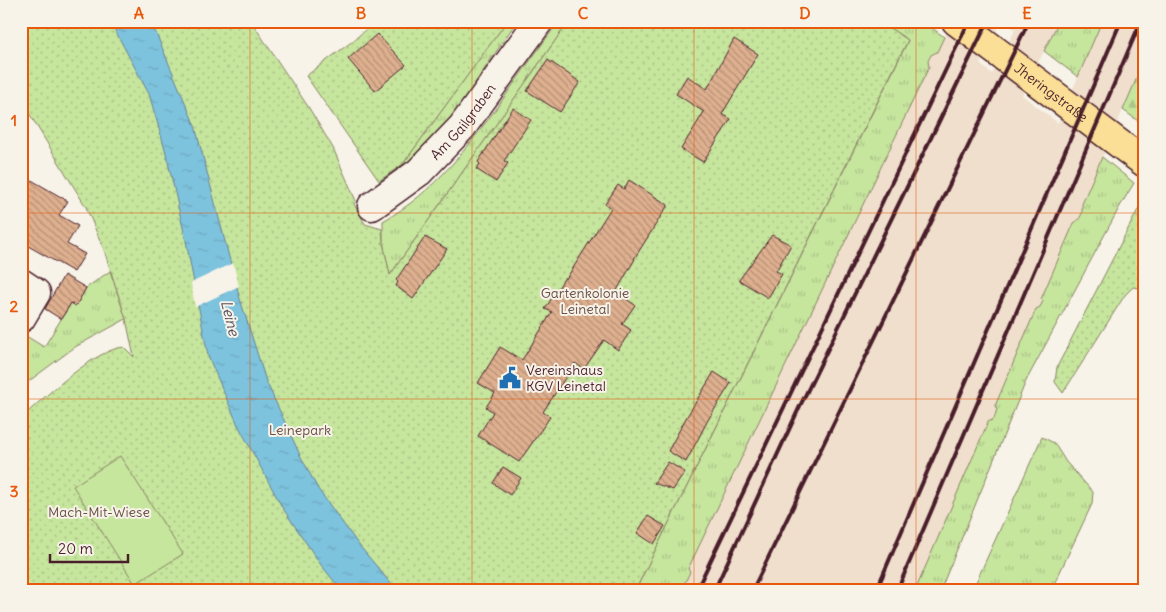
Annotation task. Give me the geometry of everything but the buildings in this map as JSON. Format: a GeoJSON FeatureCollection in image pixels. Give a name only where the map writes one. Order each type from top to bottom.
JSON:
{"type":"FeatureCollection","features":[{"type":"Feature","properties":{"kind":"main road","name":"Jheringstraße"},"geometry":{"type":"LineString","coordinates":[[956,21],[1145,163]]}},
{"type":"Feature","properties":{"kind":"street","name":"Am Gailgraben"},"geometry":{"type":"LineString","coordinates":[[372,206],[418,172],[462,127],[539,21]]}},
{"type":"Feature","properties":{"kind":"street"},"geometry":{"type":"LineString","coordinates":[[21,318],[29,288]]}},
{"type":"Feature","properties":{"kind":"shaded area"},"geometry":{"type":"Polygon","coordinates":[[[952,21],[1001,21],[980,64],[992,74],[1015,30],[1004,21],[1145,21],[1145,59],[1082,204],[1083,211],[1079,220],[1074,223],[1043,301],[1040,307],[1036,309],[995,406],[997,409],[994,419],[988,422],[915,591],[681,591],[690,572],[688,569],[929,67],[928,61],[931,55],[937,52],[952,21]],[[1044,51],[1022,95],[1058,123],[1078,77],[1044,51]]]}},
{"type":"Feature","properties":{"kind":"green space"},"geometry":{"type":"Polygon","coordinates":[[[21,21],[251,21],[309,108],[333,148],[356,201],[354,204],[365,224],[382,229],[390,275],[569,21],[879,21],[908,40],[635,591],[21,591],[21,418],[56,387],[99,356],[124,347],[134,357],[126,319],[104,250],[86,207],[21,100],[21,21]]]}},
{"type":"Feature","properties":{"kind":"green space"},"geometry":{"type":"Polygon","coordinates":[[[375,21],[507,21],[403,164],[379,181],[306,76],[354,40],[375,21]]]}},
{"type":"Feature","properties":{"kind":"green space"},"geometry":{"type":"Polygon","coordinates":[[[507,21],[517,21],[427,154],[382,184],[379,181],[403,164],[507,21]]]}},
{"type":"Feature","properties":{"kind":"green space"},"geometry":{"type":"Polygon","coordinates":[[[559,21],[569,21],[390,275],[383,243],[383,221],[418,197],[464,151],[559,21]]]}},
{"type":"Feature","properties":{"kind":"green space"},"geometry":{"type":"Polygon","coordinates":[[[879,21],[923,21],[944,37],[937,52],[931,55],[928,61],[929,67],[688,569],[690,572],[681,591],[635,591],[907,43],[908,40],[879,21]]]}},
{"type":"Feature","properties":{"kind":"green space"},"geometry":{"type":"Polygon","coordinates":[[[1059,21],[1102,21],[1078,77],[1044,51],[1059,21]]]}},
{"type":"Feature","properties":{"kind":"green space"},"geometry":{"type":"Polygon","coordinates":[[[1145,59],[1145,126],[1123,110],[1145,59]]]}},
{"type":"Feature","properties":{"kind":"green space"},"geometry":{"type":"Polygon","coordinates":[[[1102,157],[1134,183],[1026,381],[940,591],[915,591],[988,422],[994,419],[997,409],[995,406],[1036,309],[1040,307],[1043,301],[1041,299],[1074,223],[1081,215],[1082,204],[1102,157]]]}},
{"type":"Feature","properties":{"kind":"green space"},"geometry":{"type":"Polygon","coordinates":[[[1145,196],[1145,289],[1133,287],[1125,295],[1063,393],[1055,382],[1057,367],[1145,196]]]}},
{"type":"Feature","properties":{"kind":"green space"},"geometry":{"type":"Polygon","coordinates":[[[110,271],[126,319],[75,347],[21,387],[21,344],[26,336],[44,347],[71,303],[76,305],[86,288],[110,271]]]}},
{"type":"Feature","properties":{"kind":"green space"},"geometry":{"type":"Polygon","coordinates":[[[1042,437],[1054,443],[1066,462],[1093,492],[1092,504],[1051,591],[972,591],[1042,437]]]}},
{"type":"Feature","properties":{"kind":"green space","name":"Mach-Mit-Wiese"},"geometry":{"type":"Polygon","coordinates":[[[120,456],[183,554],[135,584],[73,486],[120,456]]]}},
{"type":"Feature","properties":{"kind":"water","name":"Leine"},"geometry":{"type":"Polygon","coordinates":[[[110,21],[149,21],[156,33],[195,126],[240,299],[266,381],[318,489],[358,544],[397,591],[342,591],[321,565],[282,507],[238,425],[208,356],[186,241],[165,149],[149,94],[110,21]]]}},
{"type":"Feature","properties":{"kind":"pier"},"geometry":{"type":"Polygon","coordinates":[[[233,263],[239,286],[195,307],[191,283],[233,263]]]}},
{"type":"Feature","properties":{"kind":"railway"},"geometry":{"type":"LineString","coordinates":[[696,591],[969,21]]}},
{"type":"Feature","properties":{"kind":"railway"},"geometry":{"type":"LineString","coordinates":[[714,591],[800,406],[988,21]]}},
{"type":"Feature","properties":{"kind":"railway"},"geometry":{"type":"LineString","coordinates":[[752,591],[1029,21]]}},
{"type":"Feature","properties":{"kind":"railway"},"geometry":{"type":"LineString","coordinates":[[876,591],[1121,21]]}},
{"type":"Feature","properties":{"kind":"railway"},"geometry":{"type":"LineString","coordinates":[[897,591],[1141,21]]}},
{"type":"Feature","properties":{"kind":"place","name":"Vereinshaus KGV Leinetal"},"geometry":{"type":"Point","coordinates":[510,378]}},
{"type":"Feature","properties":{"kind":"park label","name":"Gartenkolonie Leinetal"},"geometry":{"type":"Point","coordinates":[585,302]}},
{"type":"Feature","properties":{"kind":"park label","name":"Leinepark"},"geometry":{"type":"Point","coordinates":[300,430]}}]}
